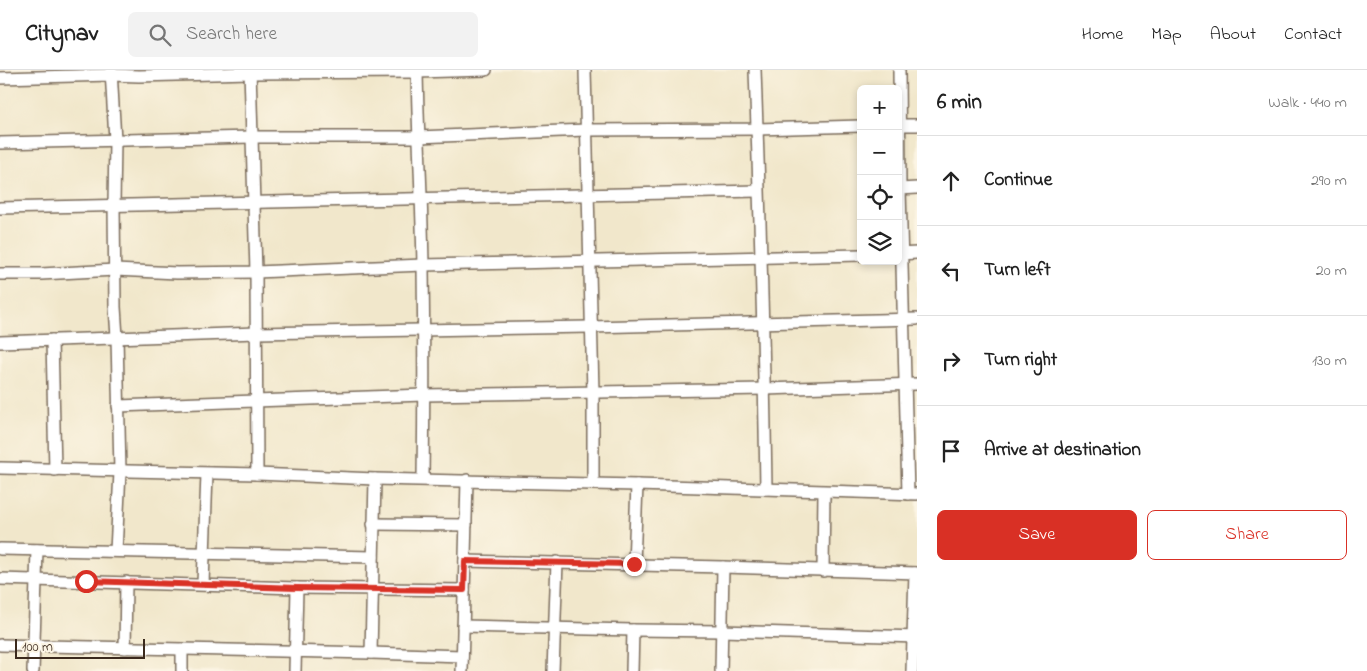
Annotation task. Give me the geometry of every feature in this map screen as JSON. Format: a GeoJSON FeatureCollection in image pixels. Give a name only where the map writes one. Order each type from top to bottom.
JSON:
{"type":"FeatureCollection","features":[{"type":"Feature","properties":{"kind":"street"},"geometry":{"type":"LineString","coordinates":[[0,78],[111,73],[138,76],[250,71],[486,70]]}},
{"type":"Feature","properties":{"kind":"street"},"geometry":{"type":"LineString","coordinates":[[585,70],[593,392],[593,484]]}},
{"type":"Feature","properties":{"kind":"street"},"geometry":{"type":"LineString","coordinates":[[755,70],[765,389],[766,489]]}},
{"type":"Feature","properties":{"kind":"street"},"geometry":{"type":"LineString","coordinates":[[899,70],[899,85]]}},
{"type":"Feature","properties":{"kind":"street"},"geometry":{"type":"LineString","coordinates":[[250,71],[256,272],[257,474]]}},
{"type":"Feature","properties":{"kind":"street"},"geometry":{"type":"LineString","coordinates":[[417,71],[424,395],[423,479]]}},
{"type":"Feature","properties":{"kind":"street"},"geometry":{"type":"LineString","coordinates":[[111,73],[115,140],[114,270],[120,472],[116,551]]}},
{"type":"Feature","properties":{"kind":"street"},"geometry":{"type":"LineString","coordinates":[[902,125],[917,125]]}},
{"type":"Feature","properties":{"kind":"street"},"geometry":{"type":"LineString","coordinates":[[0,143],[252,136],[418,137],[586,130],[857,126]]}},
{"type":"Feature","properties":{"kind":"street"},"geometry":{"type":"LineString","coordinates":[[899,130],[900,175]]}},
{"type":"Feature","properties":{"kind":"street"},"geometry":{"type":"LineString","coordinates":[[902,189],[917,188]]}},
{"type":"Feature","properties":{"kind":"street"},"geometry":{"type":"LineString","coordinates":[[0,208],[758,191]]}},
{"type":"Feature","properties":{"kind":"street"},"geometry":{"type":"LineString","coordinates":[[902,254],[917,253]]}},
{"type":"Feature","properties":{"kind":"street"},"geometry":{"type":"LineString","coordinates":[[0,274],[114,270],[177,273],[256,272],[422,265],[857,255]]}},
{"type":"Feature","properties":{"kind":"street"},"geometry":{"type":"LineString","coordinates":[[0,468],[912,494],[905,385],[901,265]]}},
{"type":"Feature","properties":{"kind":"street"},"geometry":{"type":"LineString","coordinates":[[0,342],[257,332],[590,327],[917,319]]}},
{"type":"Feature","properties":{"kind":"street"},"geometry":{"type":"LineString","coordinates":[[52,340],[55,470]]}},
{"type":"Feature","properties":{"kind":"street"},"geometry":{"type":"LineString","coordinates":[[118,406],[424,395],[765,389],[917,384]]}},
{"type":"Feature","properties":{"kind":"street"},"geometry":{"type":"LineString","coordinates":[[204,584],[206,474]]}},
{"type":"Feature","properties":{"kind":"street"},"geometry":{"type":"LineString","coordinates":[[372,653],[375,479]]}},
{"type":"Feature","properties":{"kind":"street"},"geometry":{"type":"LineString","coordinates":[[462,671],[467,480]]}},
{"type":"Feature","properties":{"kind":"street"},"geometry":{"type":"LineString","coordinates":[[634,564],[637,485]]}},
{"type":"Feature","properties":{"kind":"street"},"geometry":{"type":"LineString","coordinates":[[823,571],[824,492]]}},
{"type":"Feature","properties":{"kind":"street"},"geometry":{"type":"LineString","coordinates":[[374,524],[466,524]]}},
{"type":"Feature","properties":{"kind":"street"},"geometry":{"type":"LineString","coordinates":[[0,549],[373,557]]}},
{"type":"Feature","properties":{"kind":"street"},"geometry":{"type":"LineString","coordinates":[[33,671],[37,550]]}},
{"type":"Feature","properties":{"kind":"street"},"geometry":{"type":"LineString","coordinates":[[465,561],[916,573],[915,637],[912,671]]}},
{"type":"Feature","properties":{"kind":"street"},"geometry":{"type":"LineString","coordinates":[[554,671],[556,562]]}},
{"type":"Feature","properties":{"kind":"street"},"geometry":{"type":"LineString","coordinates":[[721,671],[723,567]]}},
{"type":"Feature","properties":{"kind":"street"},"geometry":{"type":"LineString","coordinates":[[0,579],[297,588],[464,590]]}},
{"type":"Feature","properties":{"kind":"street"},"geometry":{"type":"LineString","coordinates":[[125,648],[126,582]]}},
{"type":"Feature","properties":{"kind":"street"},"geometry":{"type":"LineString","coordinates":[[295,671],[297,588]]}},
{"type":"Feature","properties":{"kind":"street"},"geometry":{"type":"LineString","coordinates":[[463,626],[915,637]]}},
{"type":"Feature","properties":{"kind":"street"},"geometry":{"type":"LineString","coordinates":[[632,671],[633,630]]}},
{"type":"Feature","properties":{"kind":"street"},"geometry":{"type":"LineString","coordinates":[[0,645],[462,656]]}},
{"type":"Feature","properties":{"kind":"street"},"geometry":{"type":"LineString","coordinates":[[182,649],[182,671]]}},
{"type":"Feature","properties":{"kind":"route"},"geometry":{"type":"LineString","coordinates":[[86,581],[297,588],[464,590],[465,561],[634,564]]}}]}
